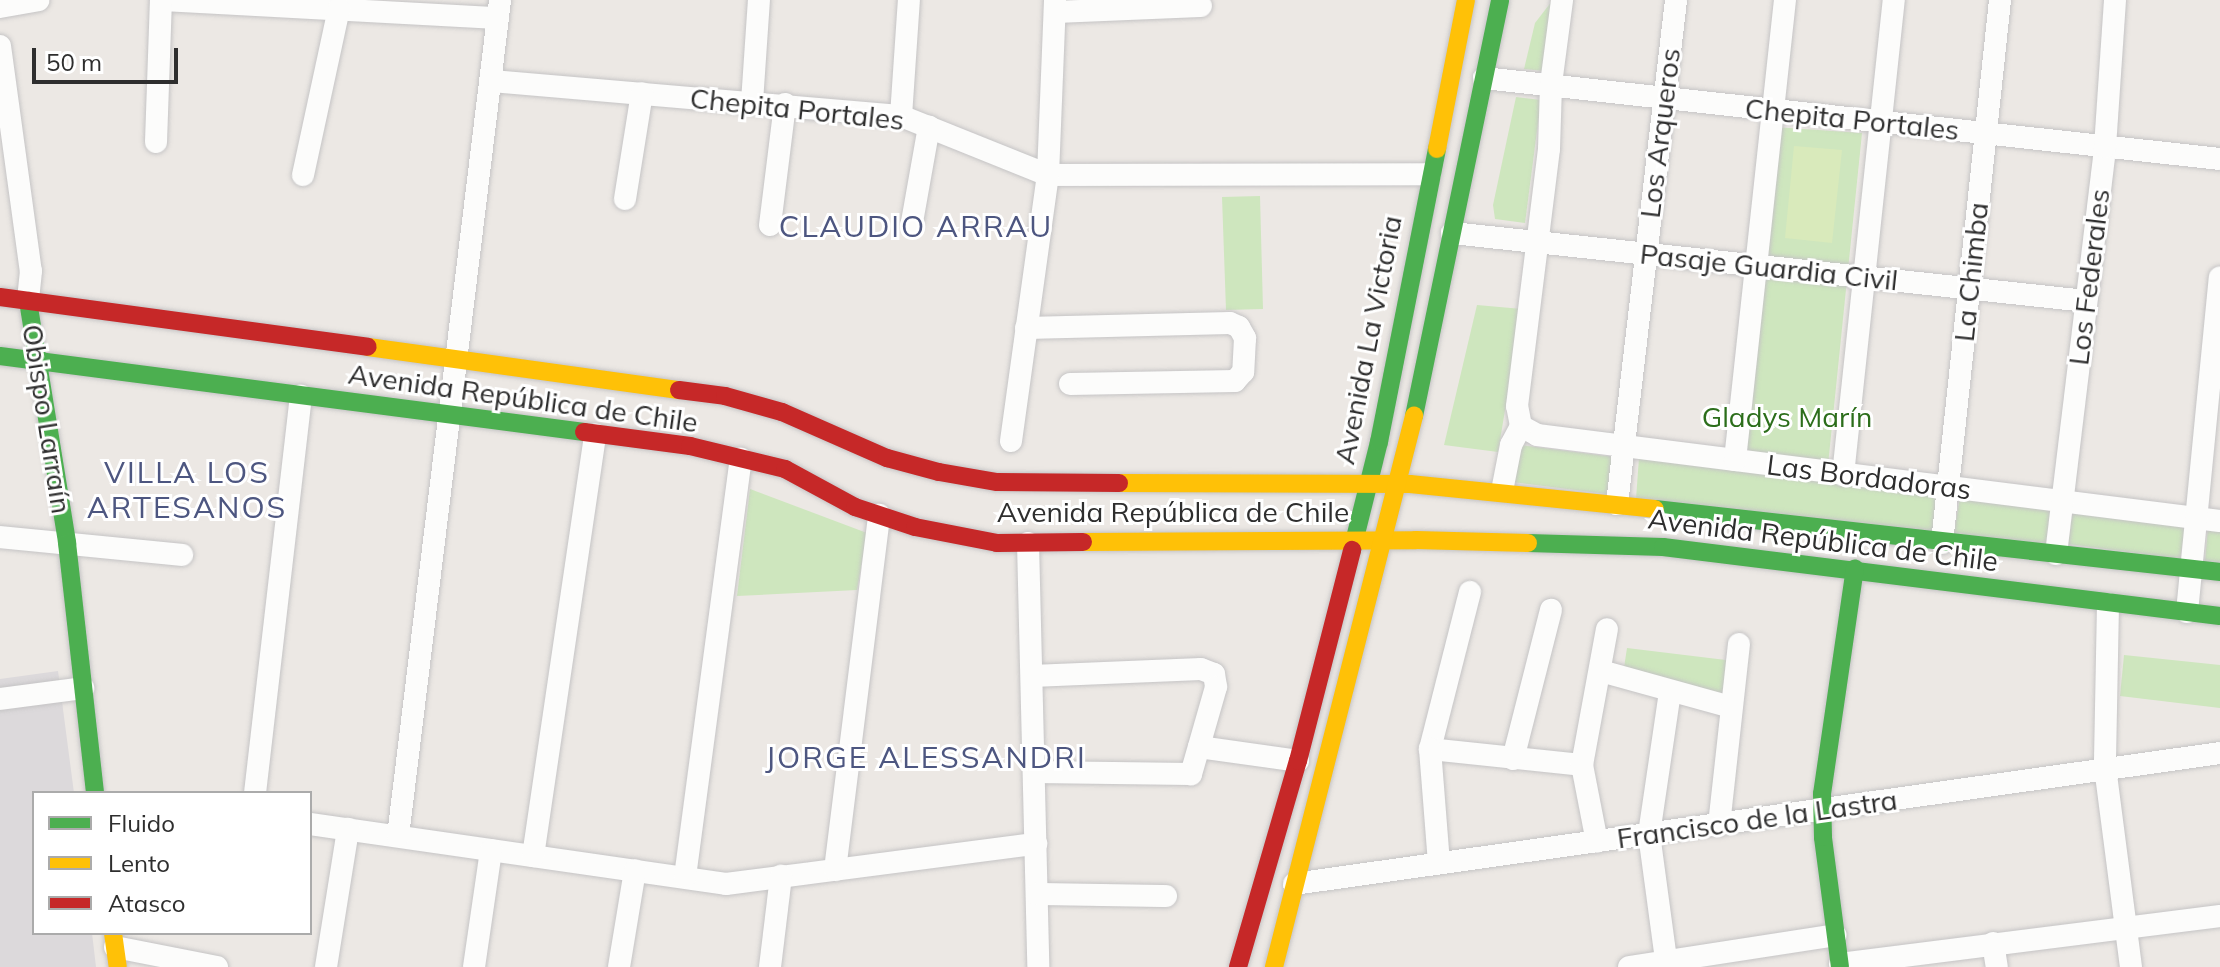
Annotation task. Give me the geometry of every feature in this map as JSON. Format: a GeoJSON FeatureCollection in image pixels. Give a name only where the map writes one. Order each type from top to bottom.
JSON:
{"type":"FeatureCollection","features":[{"type":"Feature","properties":{"kind":"main road","name":"Avenida La Victoria"},"geometry":{"type":"LineString","coordinates":[[1238,967],[1298,761],[1379,442],[1466,0]]}},
{"type":"Feature","properties":{"kind":"main road","name":"Avenida La Victoria"},"geometry":{"type":"LineString","coordinates":[[1274,967],[1397,484],[1500,0]]}},
{"type":"Feature","properties":{"kind":"main road","name":"Avenida República de Chile"},"geometry":{"type":"LineString","coordinates":[[0,297],[725,396],[782,412],[887,458],[965,478],[1029,484],[1397,484],[1502,491],[2220,572]]}},
{"type":"Feature","properties":{"kind":"main road","name":"Obispo Larraín"},"geometry":{"type":"LineString","coordinates":[[28,301],[67,543],[95,791]]}},
{"type":"Feature","properties":{"kind":"main road","name":"Avenida República de Chile"},"geometry":{"type":"LineString","coordinates":[[0,356],[690,446],[785,469],[855,507],[915,527],[997,543],[1382,541],[1663,547],[1855,568],[2108,604],[2220,616]]}},
{"type":"Feature","properties":{"kind":"main road"},"geometry":{"type":"LineString","coordinates":[[1840,966],[1821,811],[1855,568]]}},
{"type":"Feature","properties":{"kind":"street"},"geometry":{"type":"LineString","coordinates":[[0,7],[38,0]]}},
{"type":"Feature","properties":{"kind":"street"},"geometry":{"type":"LineString","coordinates":[[156,142],[162,0],[339,9],[499,9],[398,836]]}},
{"type":"Feature","properties":{"kind":"street"},"geometry":{"type":"LineString","coordinates":[[752,102],[759,0]]}},
{"type":"Feature","properties":{"kind":"street"},"geometry":{"type":"LineString","coordinates":[[901,116],[909,0]]}},
{"type":"Feature","properties":{"kind":"street"},"geometry":{"type":"LineString","coordinates":[[1502,491],[1511,445],[1521,426],[1517,406],[1551,138],[1551,84],[1562,0]]}},
{"type":"Feature","properties":{"kind":"street","name":"Los Arqueros"},"geometry":{"type":"LineString","coordinates":[[1617,504],[1676,0]]}},
{"type":"Feature","properties":{"kind":"street"},"geometry":{"type":"LineString","coordinates":[[1735,460],[1785,0]]}},
{"type":"Feature","properties":{"kind":"street"},"geometry":{"type":"LineString","coordinates":[[1843,475],[1894,0]]}},
{"type":"Feature","properties":{"kind":"street","name":"La Chimba"},"geometry":{"type":"LineString","coordinates":[[1942,543],[2000,0]]}},
{"type":"Feature","properties":{"kind":"street","name":"Los Federales"},"geometry":{"type":"LineString","coordinates":[[2056,554],[2105,147],[2115,0]]}},
{"type":"Feature","properties":{"kind":"street"},"geometry":{"type":"LineString","coordinates":[[1011,441],[1048,175],[1055,6],[1201,6]]}},
{"type":"Feature","properties":{"kind":"street"},"geometry":{"type":"LineString","coordinates":[[303,175],[339,9]]}},
{"type":"Feature","properties":{"kind":"street","name":"Obispo Larraín"},"geometry":{"type":"LineString","coordinates":[[0,46],[3,92],[31,271],[28,301]]}},
{"type":"Feature","properties":{"kind":"street","name":"Chepita Portales"},"geometry":{"type":"LineString","coordinates":[[1484,78],[2220,159]]}},
{"type":"Feature","properties":{"kind":"street","name":"Chepita Portales"},"geometry":{"type":"LineString","coordinates":[[491,81],[901,116],[1048,175],[1430,174]]}},
{"type":"Feature","properties":{"kind":"street"},"geometry":{"type":"LineString","coordinates":[[625,199],[642,93]]}},
{"type":"Feature","properties":{"kind":"street"},"geometry":{"type":"LineString","coordinates":[[770,225],[785,104]]}},
{"type":"Feature","properties":{"kind":"street"},"geometry":{"type":"LineString","coordinates":[[912,222],[929,127]]}},
{"type":"Feature","properties":{"kind":"street","name":"Pasaje Guardia Civil"},"geometry":{"type":"LineString","coordinates":[[1452,233],[2086,301]]}},
{"type":"Feature","properties":{"kind":"street"},"geometry":{"type":"LineString","coordinates":[[2187,612],[2220,278]]}},
{"type":"Feature","properties":{"kind":"street"},"geometry":{"type":"LineString","coordinates":[[1026,328],[1230,323],[1239,327],[1245,338],[1243,372],[1235,381],[1070,384]]}},
{"type":"Feature","properties":{"kind":"street"},"geometry":{"type":"LineString","coordinates":[[255,791],[301,396]]}},
{"type":"Feature","properties":{"kind":"street","name":"Las Bordadoras"},"geometry":{"type":"LineString","coordinates":[[1521,426],[1537,435],[2220,521]]}},
{"type":"Feature","properties":{"kind":"street"},"geometry":{"type":"LineString","coordinates":[[533,856],[595,435]]}},
{"type":"Feature","properties":{"kind":"street"},"geometry":{"type":"LineString","coordinates":[[685,877],[741,459]]}},
{"type":"Feature","properties":{"kind":"street"},"geometry":{"type":"LineString","coordinates":[[835,870],[879,515]]}},
{"type":"Feature","properties":{"kind":"street"},"geometry":{"type":"LineString","coordinates":[[0,537],[182,555]]}},
{"type":"Feature","properties":{"kind":"street"},"geometry":{"type":"LineString","coordinates":[[1028,543],[1038,967]]}},
{"type":"Feature","properties":{"kind":"street"},"geometry":{"type":"LineString","coordinates":[[1439,863],[1430,749],[1470,592]]}},
{"type":"Feature","properties":{"kind":"street"},"geometry":{"type":"LineString","coordinates":[[2108,604],[2105,767],[2131,967]]}},
{"type":"Feature","properties":{"kind":"street"},"geometry":{"type":"LineString","coordinates":[[1513,759],[1551,610]]}},
{"type":"Feature","properties":{"kind":"street"},"geometry":{"type":"LineString","coordinates":[[1597,842],[1582,765],[1607,629]]}},
{"type":"Feature","properties":{"kind":"street"},"geometry":{"type":"LineString","coordinates":[[1719,825],[1739,644]]}},
{"type":"Feature","properties":{"kind":"street"},"geometry":{"type":"LineString","coordinates":[[1032,676],[1201,669],[1214,674],[1216,687],[1191,774],[1034,772]]}},
{"type":"Feature","properties":{"kind":"street"},"geometry":{"type":"LineString","coordinates":[[1601,671],[1731,707]]}},
{"type":"Feature","properties":{"kind":"street"},"geometry":{"type":"LineString","coordinates":[[0,699],[83,688]]}},
{"type":"Feature","properties":{"kind":"street"},"geometry":{"type":"LineString","coordinates":[[1666,964],[1649,834],[1670,692]]}},
{"type":"Feature","properties":{"kind":"street"},"geometry":{"type":"LineString","coordinates":[[1199,747],[1298,761]]}},
{"type":"Feature","properties":{"kind":"street"},"geometry":{"type":"LineString","coordinates":[[1430,749],[1582,765]]}},
{"type":"Feature","properties":{"kind":"street","name":"Francisco de la Lastra"},"geometry":{"type":"LineString","coordinates":[[1294,884],[2220,753]]}},
{"type":"Feature","properties":{"kind":"street"},"geometry":{"type":"LineString","coordinates":[[312,824],[726,884],[1036,844]]}},
{"type":"Feature","properties":{"kind":"street"},"geometry":{"type":"LineString","coordinates":[[326,967],[348,829]]}},
{"type":"Feature","properties":{"kind":"street"},"geometry":{"type":"LineString","coordinates":[[474,967],[491,850]]}},
{"type":"Feature","properties":{"kind":"street"},"geometry":{"type":"LineString","coordinates":[[619,967],[635,870]]}},
{"type":"Feature","properties":{"kind":"street"},"geometry":{"type":"LineString","coordinates":[[770,967],[781,876]]}},
{"type":"Feature","properties":{"kind":"street"},"geometry":{"type":"LineString","coordinates":[[1037,894],[1166,896]]}},
{"type":"Feature","properties":{"kind":"street"},"geometry":{"type":"LineString","coordinates":[[1840,966],[1993,943],[2220,916]]}},
{"type":"Feature","properties":{"kind":"street"},"geometry":{"type":"LineString","coordinates":[[1629,967],[1666,964],[1836,935]]}},
{"type":"Feature","properties":{"kind":"street"},"geometry":{"type":"LineString","coordinates":[[1993,943],[1997,967]]}},
{"type":"Feature","properties":{"kind":"street"},"geometry":{"type":"LineString","coordinates":[[115,949],[217,967]]}},
{"type":"Feature","properties":{"kind":"shaded area"},"geometry":{"type":"Polygon","coordinates":[[[58,671],[74,791],[32,791],[32,935],[92,935],[96,967],[0,967],[0,679],[58,671]]]}},
{"type":"Feature","properties":{"kind":"green space"},"geometry":{"type":"Polygon","coordinates":[[[1552,1],[1545,71],[1524,69],[1535,23],[1552,1]]]}},
{"type":"Feature","properties":{"kind":"green space"},"geometry":{"type":"Polygon","coordinates":[[[1516,97],[1541,100],[1525,223],[1495,219],[1493,205],[1516,97]]]}},
{"type":"Feature","properties":{"kind":"green space","name":"Gladys Marín"},"geometry":{"type":"Polygon","coordinates":[[[1773,127],[1862,133],[1827,475],[1737,461],[1773,127]]]}},
{"type":"Feature","properties":{"kind":"green space"},"geometry":{"type":"Polygon","coordinates":[[[1794,146],[1842,150],[1832,243],[1785,238],[1794,146]]]}},
{"type":"Feature","properties":{"kind":"green space"},"geometry":{"type":"Polygon","coordinates":[[[1260,196],[1263,309],[1226,310],[1222,197],[1260,196]]]}},
{"type":"Feature","properties":{"kind":"green space"},"geometry":{"type":"Polygon","coordinates":[[[1477,305],[1522,309],[1498,452],[1444,445],[1477,305]]]}},
{"type":"Feature","properties":{"kind":"green space"},"geometry":{"type":"Polygon","coordinates":[[[1520,445],[1614,457],[1607,494],[1513,482],[1520,445]]]}},
{"type":"Feature","properties":{"kind":"green space"},"geometry":{"type":"Polygon","coordinates":[[[1639,458],[1937,496],[1936,531],[1636,499],[1639,458]]]}},
{"type":"Feature","properties":{"kind":"green space"},"geometry":{"type":"Polygon","coordinates":[[[750,489],[867,533],[857,590],[737,596],[750,489]]]}},
{"type":"Feature","properties":{"kind":"green space"},"geometry":{"type":"Polygon","coordinates":[[[1960,497],[2052,508],[2046,545],[1954,533],[1960,497]]]}},
{"type":"Feature","properties":{"kind":"green space"},"geometry":{"type":"Polygon","coordinates":[[[2073,509],[2186,524],[2180,559],[2068,544],[2073,509]]]}},
{"type":"Feature","properties":{"kind":"green space"},"geometry":{"type":"Polygon","coordinates":[[[2208,528],[2220,529],[2220,562],[2205,561],[2208,528]]]}},
{"type":"Feature","properties":{"kind":"green space"},"geometry":{"type":"Polygon","coordinates":[[[1627,648],[1734,661],[1727,712],[1622,681],[1627,648]]]}},
{"type":"Feature","properties":{"kind":"green space"},"geometry":{"type":"Polygon","coordinates":[[[2124,655],[2220,665],[2220,708],[2120,696],[2124,655]]]}},
{"type":"Feature","properties":{"kind":"traffic: fast"},"geometry":{"type":"LineString","coordinates":[[1414,416],[1500,0]]}},
{"type":"Feature","properties":{"kind":"traffic: fast"},"geometry":{"type":"LineString","coordinates":[[1352,550],[1379,442],[1437,149]]}},
{"type":"Feature","properties":{"kind":"traffic: fast"},"geometry":{"type":"LineString","coordinates":[[28,301],[67,543],[95,791]]}},
{"type":"Feature","properties":{"kind":"traffic: fast"},"geometry":{"type":"LineString","coordinates":[[0,356],[584,432]]}},
{"type":"Feature","properties":{"kind":"traffic: fast"},"geometry":{"type":"LineString","coordinates":[[1655,509],[2220,572]]}},
{"type":"Feature","properties":{"kind":"traffic: fast"},"geometry":{"type":"LineString","coordinates":[[1528,543],[1663,547],[2220,616]]}},
{"type":"Feature","properties":{"kind":"traffic: fast"},"geometry":{"type":"LineString","coordinates":[[1840,967],[1823,837],[1822,794],[1855,568]]}},
{"type":"Feature","properties":{"kind":"traffic: slow"},"geometry":{"type":"LineString","coordinates":[[1437,149],[1466,0]]}},
{"type":"Feature","properties":{"kind":"traffic: slow"},"geometry":{"type":"LineString","coordinates":[[368,347],[679,390]]}},
{"type":"Feature","properties":{"kind":"traffic: slow"},"geometry":{"type":"LineString","coordinates":[[1274,967],[1414,416]]}},
{"type":"Feature","properties":{"kind":"traffic: slow"},"geometry":{"type":"LineString","coordinates":[[1119,483],[1410,484],[1655,509]]}},
{"type":"Feature","properties":{"kind":"traffic: slow"},"geometry":{"type":"LineString","coordinates":[[1083,542],[1416,540],[1528,543]]}},
{"type":"Feature","properties":{"kind":"traffic: slow"},"geometry":{"type":"LineString","coordinates":[[113,935],[118,967]]}},
{"type":"Feature","properties":{"kind":"traffic: jam"},"geometry":{"type":"LineString","coordinates":[[0,297],[368,347]]}},
{"type":"Feature","properties":{"kind":"traffic: jam"},"geometry":{"type":"LineString","coordinates":[[679,390],[725,396],[782,412],[887,458],[939,472],[997,482],[1119,483]]}},
{"type":"Feature","properties":{"kind":"traffic: jam"},"geometry":{"type":"LineString","coordinates":[[584,432],[690,446],[785,469],[855,507],[915,527],[997,543],[1083,542]]}},
{"type":"Feature","properties":{"kind":"traffic: jam"},"geometry":{"type":"LineString","coordinates":[[1238,967],[1298,761],[1352,550]]}},
{"type":"Feature","properties":{"kind":"district","name":"CLAUDIO ARRAU"},"geometry":{"type":"Point","coordinates":[916,226]}},
{"type":"Feature","properties":{"kind":"district","name":"VILLA LOS ARTESANOS"},"geometry":{"type":"Point","coordinates":[187,489]}},
{"type":"Feature","properties":{"kind":"district","name":"JORGE ALESSANDRI"},"geometry":{"type":"Point","coordinates":[926,757]}}]}
